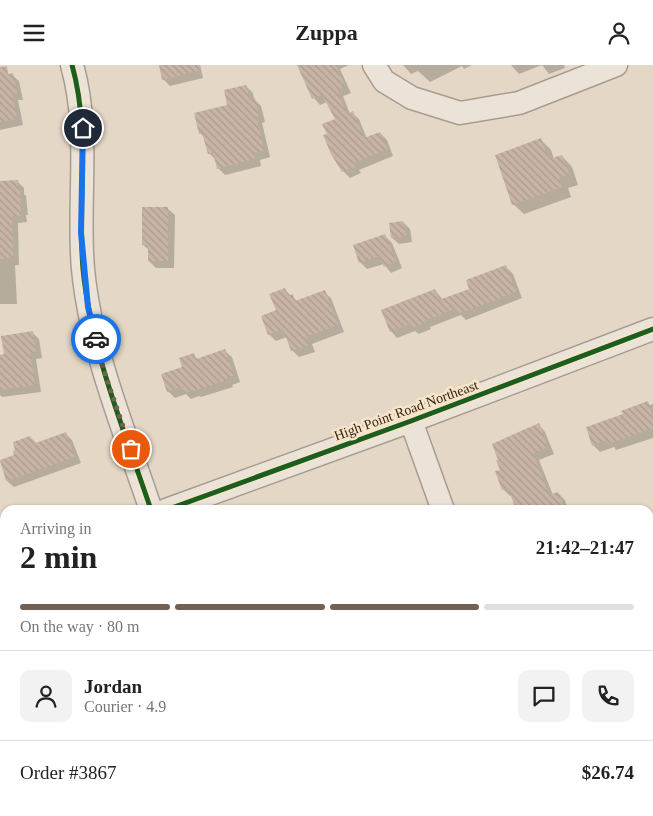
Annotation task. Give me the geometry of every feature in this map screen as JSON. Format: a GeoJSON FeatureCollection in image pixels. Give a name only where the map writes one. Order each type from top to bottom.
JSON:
{"type":"FeatureCollection","features":[{"type":"Feature","properties":{"kind":"street"},"geometry":{"type":"LineString","coordinates":[[72,65],[84,135],[81,233],[88,307],[104,371],[149,505]]}},
{"type":"Feature","properties":{"kind":"street"},"geometry":{"type":"LineString","coordinates":[[374,65],[384,81],[412,98],[460,113],[519,103],[616,65]]}},
{"type":"Feature","properties":{"kind":"street","name":"High Point Road Northeast"},"geometry":{"type":"LineString","coordinates":[[180,505],[411,421],[653,329]]}},
{"type":"Feature","properties":{"kind":"street"},"geometry":{"type":"LineString","coordinates":[[411,421],[441,505]]}},
{"type":"Feature","properties":{"kind":"building"},"geometry":{"type":"Polygon","coordinates":[[[159,65],[200,65],[201,70],[162,80],[159,65]]]}},
{"type":"Feature","properties":{"kind":"building"},"geometry":{"type":"Polygon","coordinates":[[[297,65],[336,65],[345,86],[337,90],[347,114],[353,111],[364,138],[380,132],[388,149],[353,163],[355,167],[342,172],[331,154],[323,135],[327,134],[322,124],[335,119],[322,95],[312,99],[297,65]]]}},
{"type":"Feature","properties":{"kind":"building"},"geometry":{"type":"Polygon","coordinates":[[[7,66],[8,74],[13,73],[17,93],[12,94],[17,119],[0,122],[0,67],[7,66]]]}},
{"type":"Feature","properties":{"kind":"building"},"geometry":{"type":"Polygon","coordinates":[[[246,85],[250,99],[255,98],[259,116],[256,116],[264,151],[254,153],[255,159],[217,169],[213,152],[208,154],[202,133],[199,134],[194,113],[227,105],[224,90],[246,85]]]}},
{"type":"Feature","properties":{"kind":"building"},"geometry":{"type":"Polygon","coordinates":[[[541,138],[549,159],[562,155],[569,174],[559,178],[562,187],[512,205],[495,155],[541,138]]]}},
{"type":"Feature","properties":{"kind":"building"},"geometry":{"type":"Polygon","coordinates":[[[18,180],[21,216],[0,217],[0,181],[18,180]]]}},
{"type":"Feature","properties":{"kind":"building"},"geometry":{"type":"Polygon","coordinates":[[[142,207],[168,207],[168,261],[148,261],[148,245],[142,245],[142,207]]]}},
{"type":"Feature","properties":{"kind":"building"},"geometry":{"type":"Polygon","coordinates":[[[0,217],[12,217],[13,258],[0,259],[0,217]]]}},
{"type":"Feature","properties":{"kind":"building"},"geometry":{"type":"Polygon","coordinates":[[[403,221],[406,236],[391,238],[389,223],[403,221]]]}},
{"type":"Feature","properties":{"kind":"building"},"geometry":{"type":"Polygon","coordinates":[[[385,234],[396,261],[384,267],[379,256],[359,263],[353,245],[385,234]]]}},
{"type":"Feature","properties":{"kind":"building"},"geometry":{"type":"Polygon","coordinates":[[[506,265],[516,292],[458,314],[456,308],[424,321],[425,323],[411,328],[409,324],[390,332],[381,310],[435,289],[439,300],[469,289],[466,280],[506,265]]]}},
{"type":"Feature","properties":{"kind":"building"},"geometry":{"type":"Polygon","coordinates":[[[285,288],[288,296],[293,294],[295,301],[325,290],[338,325],[306,337],[309,345],[291,351],[283,329],[268,335],[261,316],[276,310],[269,294],[285,288]]]}},
{"type":"Feature","properties":{"kind":"building"},"geometry":{"type":"Polygon","coordinates":[[[33,331],[36,352],[30,353],[35,385],[0,390],[0,355],[4,354],[1,336],[33,331]]]}},
{"type":"Feature","properties":{"kind":"building"},"geometry":{"type":"Polygon","coordinates":[[[225,349],[234,375],[226,378],[227,380],[193,391],[184,393],[182,386],[167,392],[161,374],[182,367],[179,358],[194,353],[196,359],[225,349]]]}},
{"type":"Feature","properties":{"kind":"building"},"geometry":{"type":"Polygon","coordinates":[[[648,401],[653,417],[653,428],[608,444],[607,440],[592,446],[586,427],[623,414],[621,411],[648,401]]]}},
{"type":"Feature","properties":{"kind":"building"},"geometry":{"type":"Polygon","coordinates":[[[539,423],[548,447],[533,453],[549,495],[558,492],[563,505],[514,505],[508,488],[502,490],[495,471],[500,470],[492,444],[539,423]]]}},
{"type":"Feature","properties":{"kind":"building"},"geometry":{"type":"Polygon","coordinates":[[[66,432],[75,457],[6,481],[0,460],[14,455],[13,442],[30,436],[33,444],[66,432]]]}},
{"type":"Feature","properties":{"kind":"cycle path"},"geometry":{"type":"LineString","coordinates":[[72,65],[78,90],[81,116],[82,243],[87,300],[93,331],[110,391],[149,505]]}},
{"type":"Feature","properties":{"kind":"cycle path"},"geometry":{"type":"LineString","coordinates":[[180,505],[411,421],[653,329]]}},
{"type":"Feature","properties":{"kind":"way so far"},"geometry":{"type":"LineString","coordinates":[[96,339],[104,371],[131,449]]}},
{"type":"Feature","properties":{"kind":"route"},"geometry":{"type":"LineString","coordinates":[[83,128],[81,233],[88,307],[96,339]]}}]}
